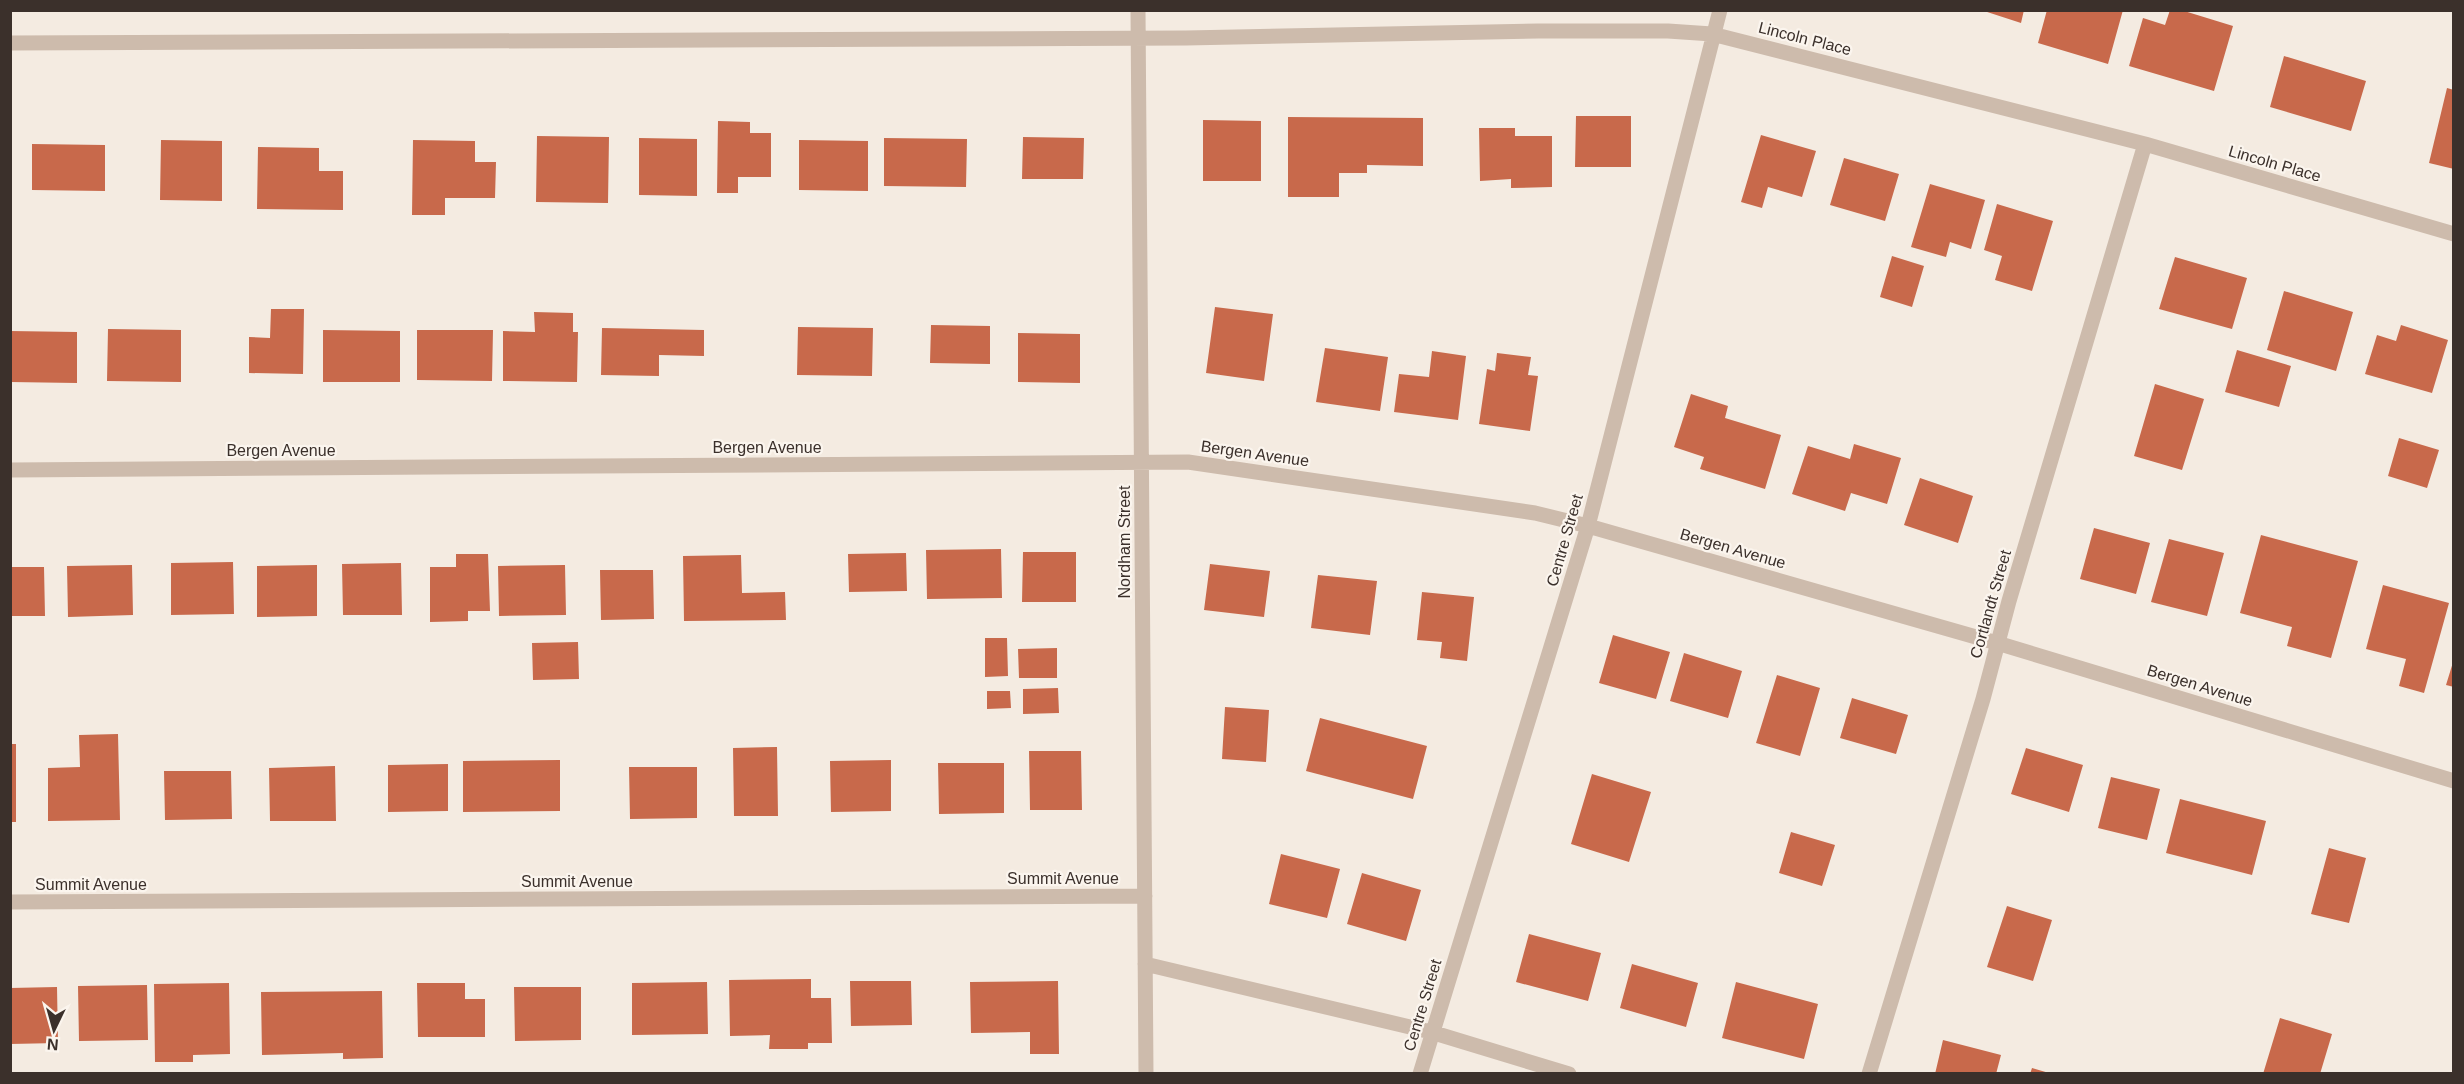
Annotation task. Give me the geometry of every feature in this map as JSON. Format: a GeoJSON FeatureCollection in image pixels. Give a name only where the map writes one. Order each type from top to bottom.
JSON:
{"type":"FeatureCollection","features":[{"type":"Feature","properties":{"kind":"street","name":"Nordham Street"},"geometry":{"type":"LineString","coordinates":[[1138,10],[1146,1074]]}},
{"type":"Feature","properties":{"kind":"street","name":"Centre Street"},"geometry":{"type":"LineString","coordinates":[[1420,1074],[1588,526],[1712,34],[1720,10]]}},
{"type":"Feature","properties":{"kind":"street","name":"Lincoln Place"},"geometry":{"type":"LineString","coordinates":[[10,43],[1138,37],[1538,31],[1668,31],[1712,34],[2145,144],[2454,234]]}},
{"type":"Feature","properties":{"kind":"street","name":"Cortlandt Street"},"geometry":{"type":"LineString","coordinates":[[1869,1074],[1983,699],[1997,643],[2145,144]]}},
{"type":"Feature","properties":{"kind":"street","name":"Bergen Avenue"},"geometry":{"type":"LineString","coordinates":[[10,470],[1199,463],[1535,513],[1588,526],[1997,643],[2454,781]]}},
{"type":"Feature","properties":{"kind":"street","name":"Summit Avenue"},"geometry":{"type":"LineString","coordinates":[[10,902],[1144,896]]}},
{"type":"Feature","properties":{"kind":"street"},"geometry":{"type":"LineString","coordinates":[[1145,964],[1431,1032],[1569,1074]]}},
{"type":"Feature","properties":{"kind":"building"},"geometry":{"type":"Polygon","coordinates":[[[1981,10],[2024,10],[2021,23],[1981,10]]]}},
{"type":"Feature","properties":{"kind":"building"},"geometry":{"type":"Polygon","coordinates":[[[2047,10],[2123,10],[2108,64],[2038,43],[2047,10]]]}},
{"type":"Feature","properties":{"kind":"building"},"geometry":{"type":"Polygon","coordinates":[[[2170,10],[2181,10],[2233,26],[2214,91],[2129,66],[2143,18],[2165,25],[2170,10]]]}},
{"type":"Feature","properties":{"kind":"building"},"geometry":{"type":"Polygon","coordinates":[[[2284,56],[2366,81],[2351,131],[2270,107],[2284,56]]]}},
{"type":"Feature","properties":{"kind":"building"},"geometry":{"type":"Polygon","coordinates":[[[2447,88],[2454,90],[2454,169],[2429,163],[2447,88]]]}},
{"type":"Feature","properties":{"kind":"building"},"geometry":{"type":"Polygon","coordinates":[[[1576,116],[1631,116],[1631,167],[1575,167],[1576,116]]]}},
{"type":"Feature","properties":{"kind":"building"},"geometry":{"type":"Polygon","coordinates":[[[1288,117],[1423,118],[1423,166],[1367,165],[1367,173],[1339,173],[1339,197],[1288,197],[1288,117]]]}},
{"type":"Feature","properties":{"kind":"building"},"geometry":{"type":"Polygon","coordinates":[[[1203,120],[1261,121],[1261,181],[1203,181],[1203,120]]]}},
{"type":"Feature","properties":{"kind":"building"},"geometry":{"type":"Polygon","coordinates":[[[718,121],[750,122],[750,133],[771,133],[771,177],[738,177],[738,193],[717,193],[718,121]]]}},
{"type":"Feature","properties":{"kind":"building"},"geometry":{"type":"Polygon","coordinates":[[[1479,128],[1515,128],[1515,136],[1552,136],[1552,187],[1511,188],[1511,179],[1480,181],[1479,128]]]}},
{"type":"Feature","properties":{"kind":"building"},"geometry":{"type":"Polygon","coordinates":[[[1761,135],[1816,151],[1802,197],[1768,187],[1762,208],[1741,202],[1761,135]]]}},
{"type":"Feature","properties":{"kind":"building"},"geometry":{"type":"Polygon","coordinates":[[[537,136],[609,137],[608,203],[536,202],[537,136]]]}},
{"type":"Feature","properties":{"kind":"building"},"geometry":{"type":"Polygon","coordinates":[[[1023,137],[1084,138],[1083,179],[1022,179],[1023,137]]]}},
{"type":"Feature","properties":{"kind":"building"},"geometry":{"type":"Polygon","coordinates":[[[639,138],[697,139],[697,196],[639,195],[639,138]]]}},
{"type":"Feature","properties":{"kind":"building"},"geometry":{"type":"Polygon","coordinates":[[[884,138],[967,139],[966,187],[884,186],[884,138]]]}},
{"type":"Feature","properties":{"kind":"building"},"geometry":{"type":"Polygon","coordinates":[[[161,140],[222,141],[222,201],[160,200],[161,140]]]}},
{"type":"Feature","properties":{"kind":"building"},"geometry":{"type":"Polygon","coordinates":[[[413,140],[475,141],[475,162],[496,162],[495,198],[445,198],[445,215],[412,215],[413,140]]]}},
{"type":"Feature","properties":{"kind":"building"},"geometry":{"type":"Polygon","coordinates":[[[799,140],[868,141],[868,191],[799,190],[799,140]]]}},
{"type":"Feature","properties":{"kind":"building"},"geometry":{"type":"Polygon","coordinates":[[[32,144],[105,145],[105,191],[32,190],[32,144]]]}},
{"type":"Feature","properties":{"kind":"building"},"geometry":{"type":"Polygon","coordinates":[[[258,147],[319,148],[319,171],[343,171],[343,210],[257,209],[258,147]]]}},
{"type":"Feature","properties":{"kind":"building"},"geometry":{"type":"Polygon","coordinates":[[[1844,158],[1899,174],[1885,221],[1830,205],[1844,158]]]}},
{"type":"Feature","properties":{"kind":"building"},"geometry":{"type":"Polygon","coordinates":[[[1930,184],[1985,200],[1971,249],[1950,242],[1946,257],[1911,247],[1930,184]]]}},
{"type":"Feature","properties":{"kind":"building"},"geometry":{"type":"Polygon","coordinates":[[[1997,204],[2053,221],[2032,291],[1995,280],[2002,256],[1984,250],[1997,204]]]}},
{"type":"Feature","properties":{"kind":"building"},"geometry":{"type":"Polygon","coordinates":[[[1892,256],[1924,266],[1912,307],[1880,297],[1892,256]]]}},
{"type":"Feature","properties":{"kind":"building"},"geometry":{"type":"Polygon","coordinates":[[[2175,257],[2247,278],[2232,329],[2159,309],[2175,257]]]}},
{"type":"Feature","properties":{"kind":"building"},"geometry":{"type":"Polygon","coordinates":[[[2284,291],[2353,312],[2336,371],[2267,350],[2284,291]]]}},
{"type":"Feature","properties":{"kind":"building"},"geometry":{"type":"Polygon","coordinates":[[[1215,307],[1273,314],[1264,381],[1206,373],[1215,307]]]}},
{"type":"Feature","properties":{"kind":"building"},"geometry":{"type":"Polygon","coordinates":[[[271,309],[304,309],[303,374],[249,373],[249,337],[270,338],[271,309]]]}},
{"type":"Feature","properties":{"kind":"building"},"geometry":{"type":"Polygon","coordinates":[[[534,312],[573,313],[573,332],[578,332],[577,382],[503,381],[503,331],[535,332],[534,312]]]}},
{"type":"Feature","properties":{"kind":"building"},"geometry":{"type":"Polygon","coordinates":[[[931,325],[990,326],[990,364],[930,363],[931,325]]]}},
{"type":"Feature","properties":{"kind":"building"},"geometry":{"type":"Polygon","coordinates":[[[2401,325],[2448,340],[2432,393],[2365,374],[2377,335],[2396,341],[2401,325]]]}},
{"type":"Feature","properties":{"kind":"building"},"geometry":{"type":"Polygon","coordinates":[[[798,327],[873,328],[872,376],[797,375],[798,327]]]}},
{"type":"Feature","properties":{"kind":"building"},"geometry":{"type":"Polygon","coordinates":[[[602,328],[704,330],[704,356],[659,355],[659,376],[601,375],[602,328]]]}},
{"type":"Feature","properties":{"kind":"building"},"geometry":{"type":"Polygon","coordinates":[[[108,329],[181,330],[181,382],[107,381],[108,329]]]}},
{"type":"Feature","properties":{"kind":"building"},"geometry":{"type":"Polygon","coordinates":[[[323,330],[400,331],[400,382],[323,382],[323,330]]]}},
{"type":"Feature","properties":{"kind":"building"},"geometry":{"type":"Polygon","coordinates":[[[417,330],[493,330],[492,381],[417,380],[417,330]]]}},
{"type":"Feature","properties":{"kind":"building"},"geometry":{"type":"Polygon","coordinates":[[[10,331],[77,332],[77,383],[10,382],[10,331]]]}},
{"type":"Feature","properties":{"kind":"building"},"geometry":{"type":"Polygon","coordinates":[[[1018,333],[1080,334],[1080,383],[1018,382],[1018,333]]]}},
{"type":"Feature","properties":{"kind":"building"},"geometry":{"type":"Polygon","coordinates":[[[1325,348],[1388,357],[1380,411],[1316,402],[1325,348]]]}},
{"type":"Feature","properties":{"kind":"building"},"geometry":{"type":"Polygon","coordinates":[[[2237,350],[2291,366],[2279,407],[2225,392],[2237,350]]]}},
{"type":"Feature","properties":{"kind":"building"},"geometry":{"type":"Polygon","coordinates":[[[1432,351],[1466,356],[1458,420],[1394,412],[1399,374],[1429,377],[1432,351]]]}},
{"type":"Feature","properties":{"kind":"building"},"geometry":{"type":"Polygon","coordinates":[[[1497,353],[1531,357],[1528,375],[1538,376],[1530,431],[1479,424],[1487,369],[1495,371],[1497,353]]]}},
{"type":"Feature","properties":{"kind":"building"},"geometry":{"type":"Polygon","coordinates":[[[2155,384],[2204,399],[2182,470],[2134,456],[2155,384]]]}},
{"type":"Feature","properties":{"kind":"building"},"geometry":{"type":"Polygon","coordinates":[[[1691,394],[1728,406],[1725,418],[1781,435],[1765,489],[1700,469],[1704,457],[1674,447],[1691,394]]]}},
{"type":"Feature","properties":{"kind":"building"},"geometry":{"type":"Polygon","coordinates":[[[2399,438],[2439,450],[2427,488],[2388,476],[2399,438]]]}},
{"type":"Feature","properties":{"kind":"building"},"geometry":{"type":"Polygon","coordinates":[[[1854,444],[1901,458],[1887,504],[1851,493],[1845,511],[1792,494],[1808,446],[1850,459],[1854,444]]]}},
{"type":"Feature","properties":{"kind":"building"},"geometry":{"type":"Polygon","coordinates":[[[1920,478],[1973,496],[1958,543],[1904,525],[1920,478]]]}},
{"type":"Feature","properties":{"kind":"building"},"geometry":{"type":"Polygon","coordinates":[[[2094,528],[2150,543],[2136,594],[2080,579],[2094,528]]]}},
{"type":"Feature","properties":{"kind":"building"},"geometry":{"type":"Polygon","coordinates":[[[2261,535],[2358,561],[2331,658],[2287,646],[2292,627],[2240,613],[2261,535]]]}},
{"type":"Feature","properties":{"kind":"building"},"geometry":{"type":"Polygon","coordinates":[[[2169,539],[2224,553],[2207,616],[2151,602],[2169,539]]]}},
{"type":"Feature","properties":{"kind":"building"},"geometry":{"type":"Polygon","coordinates":[[[1001,549],[1002,598],[927,599],[926,550],[1001,549]]]}},
{"type":"Feature","properties":{"kind":"building"},"geometry":{"type":"Polygon","coordinates":[[[1023,552],[1076,552],[1076,602],[1022,602],[1023,552]]]}},
{"type":"Feature","properties":{"kind":"building"},"geometry":{"type":"Polygon","coordinates":[[[906,553],[907,591],[849,592],[848,554],[906,553]]]}},
{"type":"Feature","properties":{"kind":"building"},"geometry":{"type":"Polygon","coordinates":[[[456,554],[488,554],[490,611],[468,611],[468,621],[430,622],[430,567],[456,567],[456,554]]]}},
{"type":"Feature","properties":{"kind":"building"},"geometry":{"type":"Polygon","coordinates":[[[741,555],[742,593],[785,592],[786,620],[684,621],[683,556],[741,555]]]}},
{"type":"Feature","properties":{"kind":"building"},"geometry":{"type":"Polygon","coordinates":[[[233,562],[234,614],[171,615],[171,563],[233,562]]]}},
{"type":"Feature","properties":{"kind":"building"},"geometry":{"type":"Polygon","coordinates":[[[401,563],[402,615],[343,615],[342,564],[401,563]]]}},
{"type":"Feature","properties":{"kind":"building"},"geometry":{"type":"Polygon","coordinates":[[[1210,564],[1270,571],[1264,617],[1204,610],[1210,564]]]}},
{"type":"Feature","properties":{"kind":"building"},"geometry":{"type":"Polygon","coordinates":[[[132,565],[133,615],[68,617],[67,566],[132,565]]]}},
{"type":"Feature","properties":{"kind":"building"},"geometry":{"type":"Polygon","coordinates":[[[317,565],[317,616],[257,617],[257,566],[317,565]]]}},
{"type":"Feature","properties":{"kind":"building"},"geometry":{"type":"Polygon","coordinates":[[[565,565],[566,615],[499,616],[498,566],[565,565]]]}},
{"type":"Feature","properties":{"kind":"building"},"geometry":{"type":"Polygon","coordinates":[[[10,567],[44,567],[45,616],[10,616],[10,567]]]}},
{"type":"Feature","properties":{"kind":"building"},"geometry":{"type":"Polygon","coordinates":[[[600,570],[653,570],[654,619],[601,620],[600,570]]]}},
{"type":"Feature","properties":{"kind":"building"},"geometry":{"type":"Polygon","coordinates":[[[1318,575],[1377,581],[1370,635],[1311,628],[1318,575]]]}},
{"type":"Feature","properties":{"kind":"building"},"geometry":{"type":"Polygon","coordinates":[[[2383,585],[2449,603],[2424,693],[2399,686],[2406,659],[2366,649],[2383,585]]]}},
{"type":"Feature","properties":{"kind":"building"},"geometry":{"type":"Polygon","coordinates":[[[1422,592],[1474,597],[1467,661],[1440,658],[1442,642],[1417,640],[1422,592]]]}},
{"type":"Feature","properties":{"kind":"building"},"geometry":{"type":"Polygon","coordinates":[[[1613,635],[1670,652],[1656,699],[1599,683],[1613,635]]]}},
{"type":"Feature","properties":{"kind":"building"},"geometry":{"type":"Polygon","coordinates":[[[985,638],[1007,638],[1008,676],[985,677],[985,638]]]}},
{"type":"Feature","properties":{"kind":"building"},"geometry":{"type":"Polygon","coordinates":[[[578,642],[579,679],[533,680],[532,643],[578,642]]]}},
{"type":"Feature","properties":{"kind":"building"},"geometry":{"type":"Polygon","coordinates":[[[1057,648],[1057,678],[1019,678],[1018,649],[1057,648]]]}},
{"type":"Feature","properties":{"kind":"building"},"geometry":{"type":"Polygon","coordinates":[[[1684,653],[1742,671],[1728,718],[1670,701],[1684,653]]]}},
{"type":"Feature","properties":{"kind":"building"},"geometry":{"type":"Polygon","coordinates":[[[2454,659],[2454,687],[2446,685],[2454,659]]]}},
{"type":"Feature","properties":{"kind":"building"},"geometry":{"type":"Polygon","coordinates":[[[1777,675],[1820,688],[1800,756],[1756,743],[1777,675]]]}},
{"type":"Feature","properties":{"kind":"building"},"geometry":{"type":"Polygon","coordinates":[[[1058,688],[1059,713],[1023,714],[1023,689],[1058,688]]]}},
{"type":"Feature","properties":{"kind":"building"},"geometry":{"type":"Polygon","coordinates":[[[987,691],[1010,691],[1011,708],[987,709],[987,691]]]}},
{"type":"Feature","properties":{"kind":"building"},"geometry":{"type":"Polygon","coordinates":[[[1852,698],[1908,715],[1896,754],[1840,738],[1852,698]]]}},
{"type":"Feature","properties":{"kind":"building"},"geometry":{"type":"Polygon","coordinates":[[[1225,707],[1269,710],[1266,762],[1222,759],[1225,707]]]}},
{"type":"Feature","properties":{"kind":"building"},"geometry":{"type":"Polygon","coordinates":[[[1320,718],[1427,746],[1413,799],[1306,771],[1320,718]]]}},
{"type":"Feature","properties":{"kind":"building"},"geometry":{"type":"Polygon","coordinates":[[[118,734],[120,820],[48,821],[48,768],[80,767],[79,735],[118,734]]]}},
{"type":"Feature","properties":{"kind":"building"},"geometry":{"type":"Polygon","coordinates":[[[10,744],[16,744],[16,822],[10,822],[10,744]]]}},
{"type":"Feature","properties":{"kind":"building"},"geometry":{"type":"Polygon","coordinates":[[[777,747],[778,816],[734,816],[733,748],[777,747]]]}},
{"type":"Feature","properties":{"kind":"building"},"geometry":{"type":"Polygon","coordinates":[[[2026,748],[2083,765],[2069,812],[2011,794],[2026,748]]]}},
{"type":"Feature","properties":{"kind":"building"},"geometry":{"type":"Polygon","coordinates":[[[1029,751],[1081,751],[1082,810],[1030,810],[1029,751]]]}},
{"type":"Feature","properties":{"kind":"building"},"geometry":{"type":"Polygon","coordinates":[[[560,760],[560,811],[463,812],[463,761],[560,760]]]}},
{"type":"Feature","properties":{"kind":"building"},"geometry":{"type":"Polygon","coordinates":[[[891,760],[891,811],[831,812],[830,761],[891,760]]]}},
{"type":"Feature","properties":{"kind":"building"},"geometry":{"type":"Polygon","coordinates":[[[938,763],[1004,763],[1004,813],[939,814],[938,763]]]}},
{"type":"Feature","properties":{"kind":"building"},"geometry":{"type":"Polygon","coordinates":[[[448,764],[448,811],[388,812],[388,765],[448,764]]]}},
{"type":"Feature","properties":{"kind":"building"},"geometry":{"type":"Polygon","coordinates":[[[335,766],[336,821],[270,821],[269,768],[335,766]]]}},
{"type":"Feature","properties":{"kind":"building"},"geometry":{"type":"Polygon","coordinates":[[[629,767],[697,767],[697,818],[630,819],[629,767]]]}},
{"type":"Feature","properties":{"kind":"building"},"geometry":{"type":"Polygon","coordinates":[[[164,771],[231,771],[232,819],[165,820],[164,771]]]}},
{"type":"Feature","properties":{"kind":"building"},"geometry":{"type":"Polygon","coordinates":[[[1592,774],[1651,792],[1629,862],[1571,844],[1592,774]]]}},
{"type":"Feature","properties":{"kind":"building"},"geometry":{"type":"Polygon","coordinates":[[[2111,777],[2160,789],[2147,840],[2098,828],[2111,777]]]}},
{"type":"Feature","properties":{"kind":"building"},"geometry":{"type":"Polygon","coordinates":[[[2180,799],[2266,821],[2252,875],[2166,853],[2180,799]]]}},
{"type":"Feature","properties":{"kind":"building"},"geometry":{"type":"Polygon","coordinates":[[[1791,832],[1835,845],[1822,886],[1779,873],[1791,832]]]}},
{"type":"Feature","properties":{"kind":"building"},"geometry":{"type":"Polygon","coordinates":[[[2329,848],[2366,858],[2349,923],[2311,914],[2329,848]]]}},
{"type":"Feature","properties":{"kind":"building"},"geometry":{"type":"Polygon","coordinates":[[[1281,854],[1340,869],[1327,918],[1269,904],[1281,854]]]}},
{"type":"Feature","properties":{"kind":"building"},"geometry":{"type":"Polygon","coordinates":[[[1362,873],[1421,890],[1406,941],[1347,924],[1362,873]]]}},
{"type":"Feature","properties":{"kind":"building"},"geometry":{"type":"Polygon","coordinates":[[[2007,906],[2052,920],[2033,981],[1987,967],[2007,906]]]}},
{"type":"Feature","properties":{"kind":"building"},"geometry":{"type":"Polygon","coordinates":[[[1529,934],[1601,953],[1588,1001],[1516,982],[1529,934]]]}},
{"type":"Feature","properties":{"kind":"building"},"geometry":{"type":"Polygon","coordinates":[[[1632,964],[1698,983],[1686,1027],[1620,1008],[1632,964]]]}},
{"type":"Feature","properties":{"kind":"building"},"geometry":{"type":"Polygon","coordinates":[[[811,979],[811,998],[831,998],[832,1043],[808,1043],[808,1049],[769,1049],[770,1035],[730,1036],[729,980],[811,979]]]}},
{"type":"Feature","properties":{"kind":"building"},"geometry":{"type":"Polygon","coordinates":[[[850,981],[911,981],[912,1025],[851,1026],[850,981]]]}},
{"type":"Feature","properties":{"kind":"building"},"geometry":{"type":"Polygon","coordinates":[[[1058,981],[1059,1054],[1030,1054],[1030,1032],[971,1033],[970,982],[1058,981]]]}},
{"type":"Feature","properties":{"kind":"building"},"geometry":{"type":"Polygon","coordinates":[[[707,982],[708,1034],[632,1035],[632,983],[707,982]]]}},
{"type":"Feature","properties":{"kind":"building"},"geometry":{"type":"Polygon","coordinates":[[[1736,982],[1818,1004],[1804,1059],[1722,1038],[1736,982]]]}},
{"type":"Feature","properties":{"kind":"building"},"geometry":{"type":"Polygon","coordinates":[[[229,983],[230,1054],[193,1055],[193,1062],[155,1062],[154,984],[229,983]]]}},
{"type":"Feature","properties":{"kind":"building"},"geometry":{"type":"Polygon","coordinates":[[[417,983],[465,983],[465,999],[485,999],[485,1037],[418,1037],[417,983]]]}},
{"type":"Feature","properties":{"kind":"building"},"geometry":{"type":"Polygon","coordinates":[[[147,985],[148,1040],[79,1041],[78,986],[147,985]]]}},
{"type":"Feature","properties":{"kind":"building"},"geometry":{"type":"Polygon","coordinates":[[[57,987],[58,1043],[10,1044],[10,988],[57,987]]]}},
{"type":"Feature","properties":{"kind":"building"},"geometry":{"type":"Polygon","coordinates":[[[514,987],[581,987],[581,1040],[515,1041],[514,987]]]}},
{"type":"Feature","properties":{"kind":"building"},"geometry":{"type":"Polygon","coordinates":[[[382,991],[383,1058],[343,1059],[343,1053],[262,1055],[261,992],[382,991]]]}},
{"type":"Feature","properties":{"kind":"building"},"geometry":{"type":"Polygon","coordinates":[[[2280,1018],[2332,1034],[2320,1074],[2263,1074],[2280,1018]]]}},
{"type":"Feature","properties":{"kind":"building"},"geometry":{"type":"Polygon","coordinates":[[[1943,1040],[2001,1055],[1996,1074],[1935,1074],[1943,1040]]]}},
{"type":"Feature","properties":{"kind":"building"},"geometry":{"type":"Polygon","coordinates":[[[2032,1068],[2049,1073],[2049,1074],[2030,1074],[2032,1068]]]}}]}
